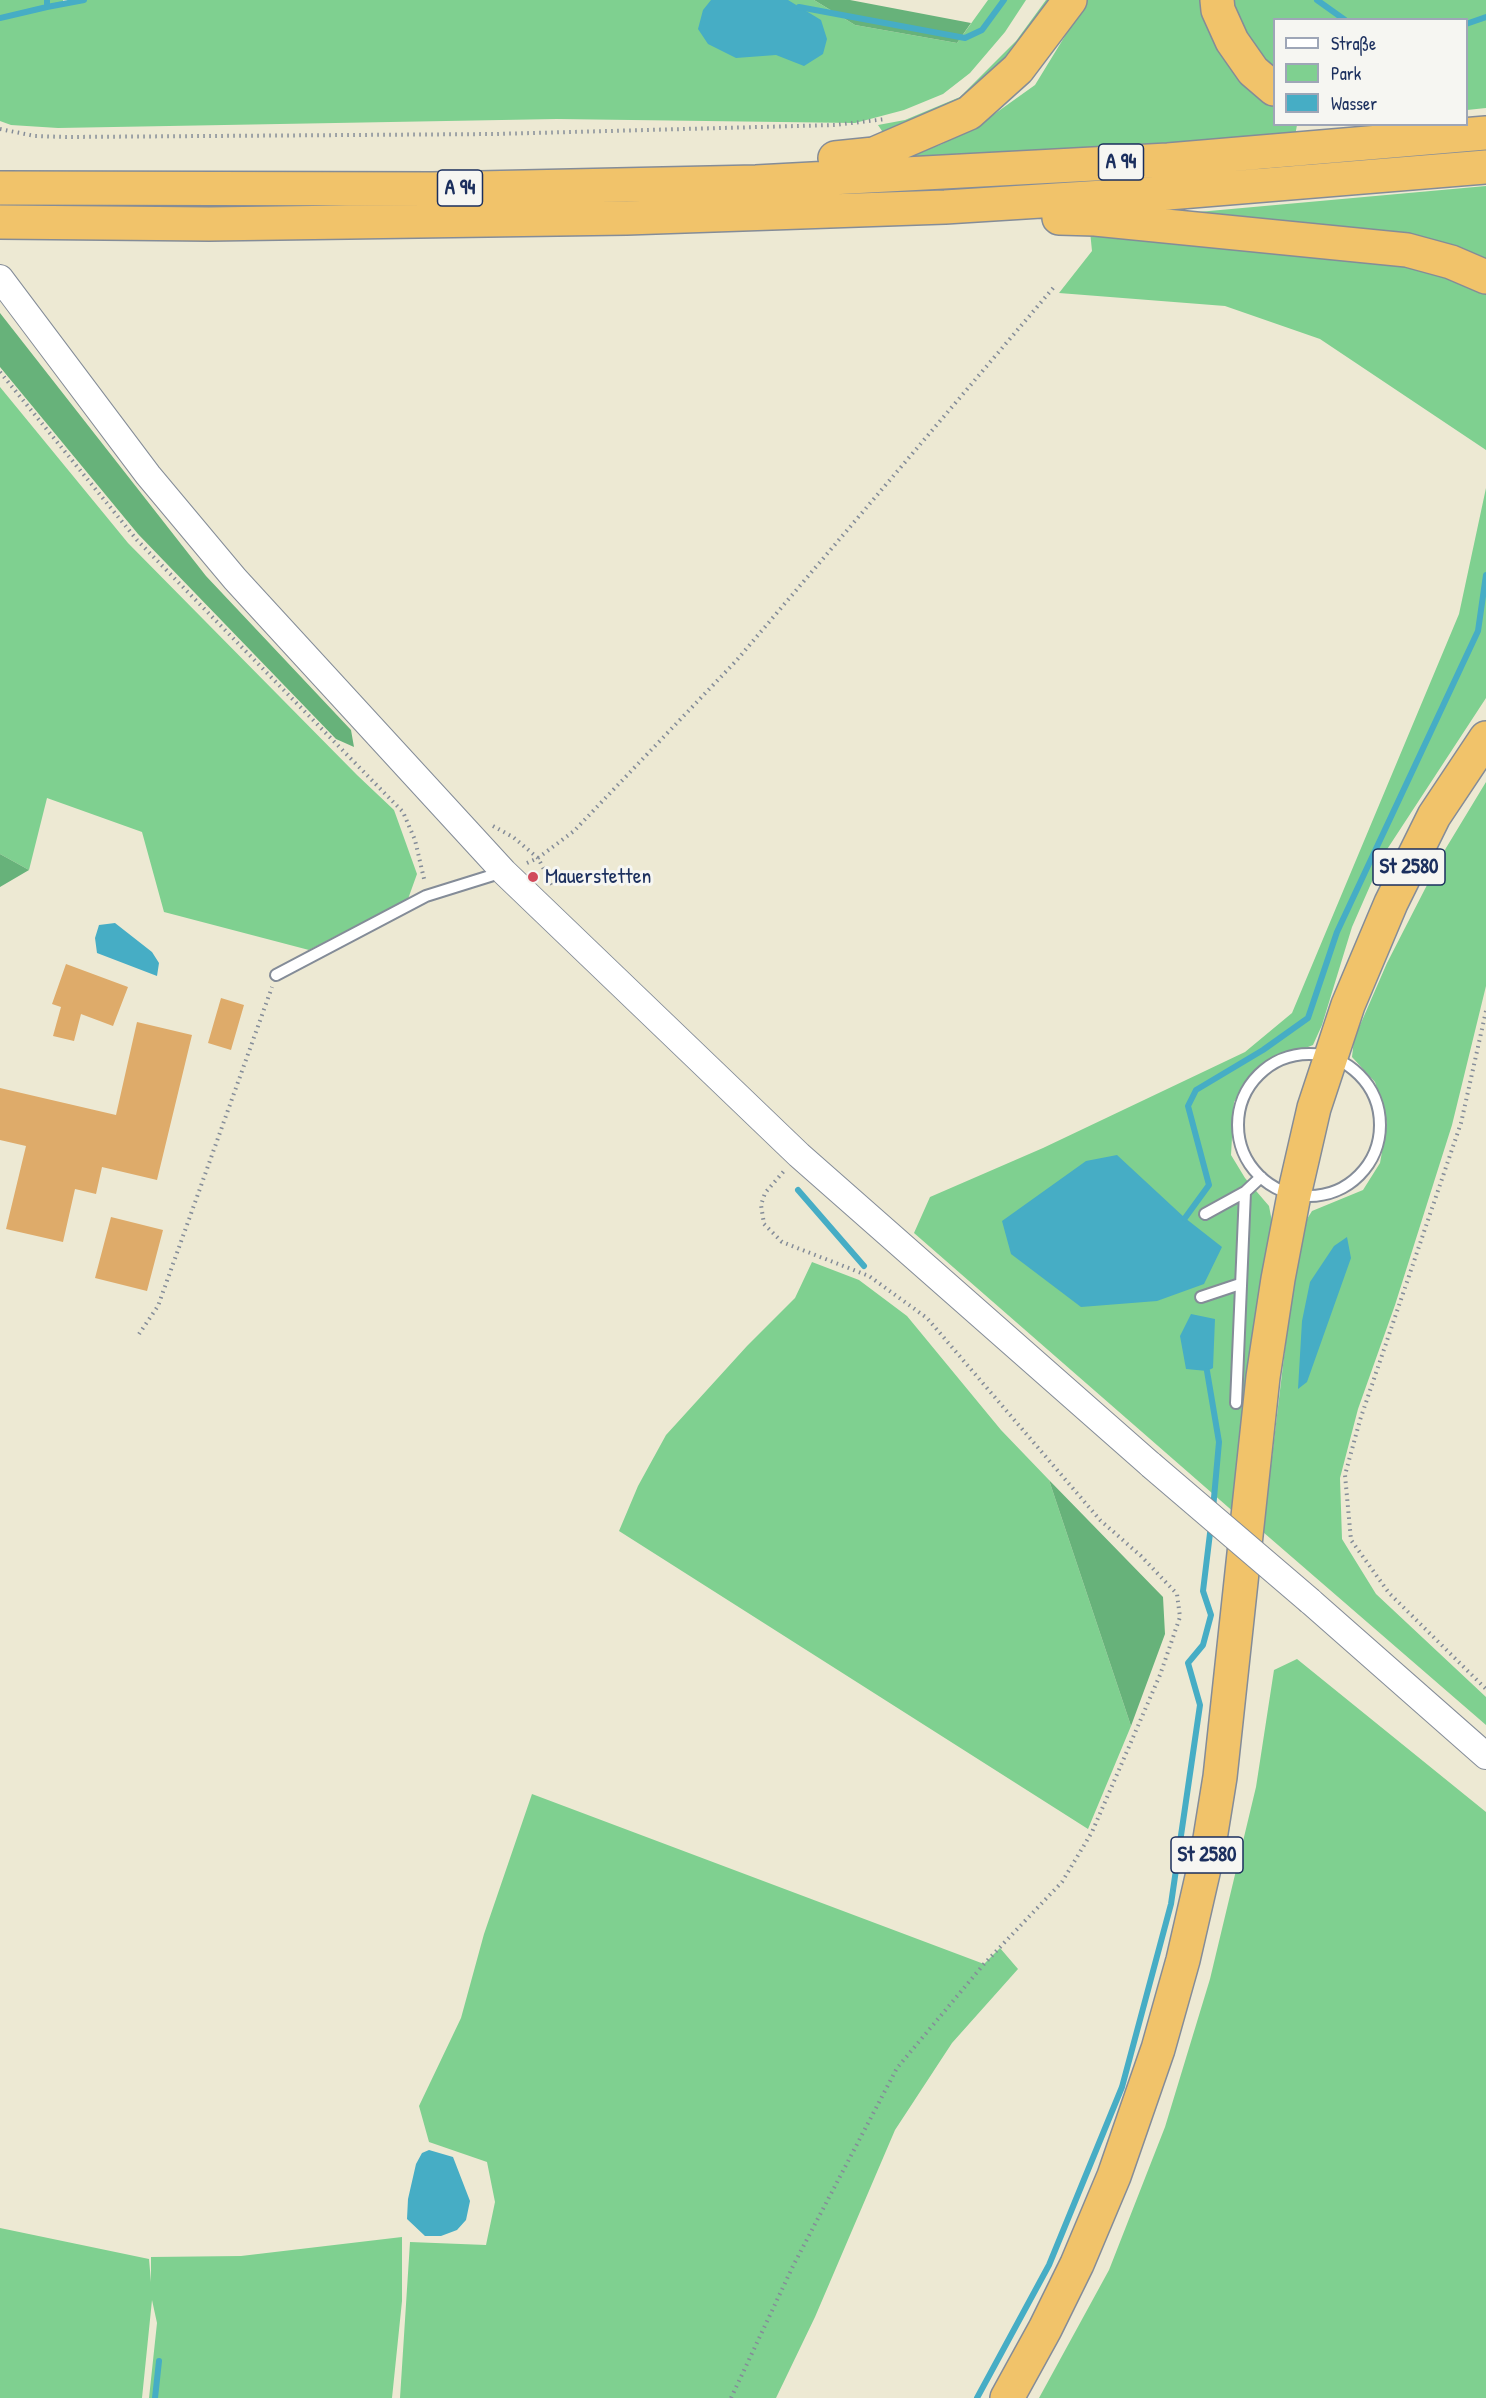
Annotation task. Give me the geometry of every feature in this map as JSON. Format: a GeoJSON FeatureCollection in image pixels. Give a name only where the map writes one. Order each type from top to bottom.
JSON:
{"type":"FeatureCollection","features":[{"type":"Feature","properties":{"kind":"highway"},"geometry":{"type":"LineString","coordinates":[[756,182],[804,161],[874,154],[969,113],[1018,69],[1070,0]]}},
{"type":"Feature","properties":{"kind":"highway"},"geometry":{"type":"LineString","coordinates":[[1217,0],[1218,10],[1232,41],[1253,71],[1273,87]]}},
{"type":"Feature","properties":{"kind":"highway"},"geometry":{"type":"LineString","coordinates":[[1468,123],[1486,131]]}},
{"type":"Feature","properties":{"kind":"highway","name":"A 94"},"geometry":{"type":"LineString","coordinates":[[0,188],[432,189],[756,182],[1168,160],[1486,131]]}},
{"type":"Feature","properties":{"kind":"highway","name":"A 94"},"geometry":{"type":"LineString","coordinates":[[0,222],[381,223],[627,218],[945,207],[1168,193],[1486,167]]}},
{"type":"Feature","properties":{"kind":"highway"},"geometry":{"type":"LineString","coordinates":[[945,207],[985,217],[1095,219],[1407,250],[1451,262],[1486,277]]}},
{"type":"Feature","properties":{"kind":"highway","name":"St 2580"},"geometry":{"type":"LineString","coordinates":[[1007,2398],[1072,2273],[1114,2176],[1158,2049],[1183,1960],[1208,1851],[1220,1777],[1263,1377],[1294,1195],[1308,1130],[1348,1005],[1391,903],[1434,816],[1486,738]]}},
{"type":"Feature","properties":{"kind":"street"},"geometry":{"type":"LineString","coordinates":[[2,281],[148,475],[235,579],[504,872],[799,1155],[1486,1756]]}},
{"type":"Feature","properties":{"kind":"lane"},"geometry":{"type":"LineString","coordinates":[[276,975],[426,896],[504,872]]}},
{"type":"Feature","properties":{"kind":"lane"},"geometry":{"type":"LineString","coordinates":[[1313,1054],[1330,1057],[1357,1072],[1373,1092],[1381,1117],[1379,1143],[1368,1166],[1350,1184],[1326,1195],[1294,1195],[1279,1190],[1261,1177],[1247,1160],[1240,1140],[1238,1118],[1244,1097],[1255,1079],[1272,1064],[1292,1056],[1313,1054]]}},
{"type":"Feature","properties":{"kind":"lane"},"geometry":{"type":"LineString","coordinates":[[1205,1214],[1245,1192],[1261,1177]]}},
{"type":"Feature","properties":{"kind":"lane"},"geometry":{"type":"LineString","coordinates":[[1236,1403],[1245,1192]]}},
{"type":"Feature","properties":{"kind":"lane"},"geometry":{"type":"LineString","coordinates":[[1202,1297],[1240,1284]]}},
{"type":"Feature","properties":{"kind":"path"},"geometry":{"type":"LineString","coordinates":[[0,129],[34,136],[66,137],[495,134],[835,125],[896,116]]}},
{"type":"Feature","properties":{"kind":"path"},"geometry":{"type":"LineString","coordinates":[[538,858],[574,831],[736,661],[1054,287]]}},
{"type":"Feature","properties":{"kind":"path"},"geometry":{"type":"LineString","coordinates":[[0,372],[137,540],[403,812],[415,840],[423,870],[426,896]]}},
{"type":"Feature","properties":{"kind":"path"},"geometry":{"type":"LineString","coordinates":[[484,821],[513,837],[538,858],[557,894]]}},
{"type":"Feature","properties":{"kind":"path"},"geometry":{"type":"LineString","coordinates":[[139,1334],[158,1306],[276,975]]}},
{"type":"Feature","properties":{"kind":"path"},"geometry":{"type":"LineString","coordinates":[[1486,1011],[1461,1124],[1360,1420],[1345,1475],[1351,1540],[1389,1593],[1486,1689]]}},
{"type":"Feature","properties":{"kind":"path"},"geometry":{"type":"LineString","coordinates":[[731,2398],[793,2266],[897,2068],[984,1964],[1062,1882],[1068,1872],[1097,1821],[1160,1675],[1180,1617],[1177,1594],[1141,1556],[1100,1520],[927,1318],[869,1276],[782,1242],[764,1224],[761,1205],[765,1193],[799,1155]]}},
{"type":"Feature","properties":{"kind":"green space"},"geometry":{"type":"Polygon","coordinates":[[[0,0],[63,0],[63,2],[76,0],[814,0],[855,25],[957,43],[988,0],[1026,0],[1005,32],[970,73],[943,94],[904,110],[855,123],[557,119],[58,128],[11,125],[0,121],[0,0]]]}},
{"type":"Feature","properties":{"kind":"green space"},"geometry":{"type":"Polygon","coordinates":[[[814,0],[850,0],[971,23],[957,43],[855,25],[814,0]]]}},
{"type":"Feature","properties":{"kind":"green space"},"geometry":{"type":"Polygon","coordinates":[[[1046,0],[1062,0],[970,105],[886,137],[878,125],[905,120],[960,97],[1016,41],[1046,0]]]}},
{"type":"Feature","properties":{"kind":"green space"},"geometry":{"type":"Polygon","coordinates":[[[1087,0],[1207,0],[1244,77],[1273,107],[1273,126],[1297,126],[1295,136],[902,159],[942,144],[986,120],[1035,85],[1087,0]]]}},
{"type":"Feature","properties":{"kind":"green space"},"geometry":{"type":"Polygon","coordinates":[[[1225,0],[1486,0],[1486,108],[1468,110],[1468,18],[1273,18],[1273,80],[1225,0]]]}},
{"type":"Feature","properties":{"kind":"green space"},"geometry":{"type":"Polygon","coordinates":[[[1486,186],[1486,265],[1214,219],[1198,212],[1486,186]]]}},
{"type":"Feature","properties":{"kind":"green space"},"geometry":{"type":"Polygon","coordinates":[[[1090,231],[1410,263],[1486,291],[1486,450],[1320,339],[1225,306],[1059,293],[1092,251],[1090,231]]]}},
{"type":"Feature","properties":{"kind":"green space"},"geometry":{"type":"Polygon","coordinates":[[[0,313],[206,576],[351,730],[354,747],[336,739],[138,534],[0,367],[0,313]]]}},
{"type":"Feature","properties":{"kind":"green space"},"geometry":{"type":"Polygon","coordinates":[[[0,387],[128,543],[394,810],[417,874],[408,899],[309,950],[164,912],[142,832],[47,798],[29,870],[0,854],[0,387]]]}},
{"type":"Feature","properties":{"kind":"green space"},"geometry":{"type":"Polygon","coordinates":[[[1486,488],[1486,698],[1384,854],[1352,927],[1322,1025],[1313,1045],[1280,1058],[1252,1075],[1234,1102],[1231,1155],[1245,1178],[1269,1206],[1273,1227],[1236,1514],[914,1233],[930,1197],[1043,1148],[1245,1052],[1292,1013],[1459,614],[1486,488]]]}},
{"type":"Feature","properties":{"kind":"green space"},"geometry":{"type":"Polygon","coordinates":[[[1486,782],[1486,986],[1452,1125],[1395,1305],[1358,1409],[1340,1478],[1342,1539],[1376,1594],[1486,1697],[1486,1725],[1263,1532],[1299,1232],[1312,1211],[1363,1190],[1380,1163],[1387,1123],[1375,1082],[1352,1057],[1354,1039],[1387,963],[1446,848],[1486,782]]]}},
{"type":"Feature","properties":{"kind":"green space"},"geometry":{"type":"Polygon","coordinates":[[[0,854],[29,870],[0,887],[0,854]]]}},
{"type":"Feature","properties":{"kind":"green space"},"geometry":{"type":"Polygon","coordinates":[[[812,1262],[859,1280],[907,1316],[1001,1430],[1049,1480],[1131,1726],[1088,1829],[619,1531],[638,1486],[666,1435],[747,1346],[795,1298],[812,1262]]]}},
{"type":"Feature","properties":{"kind":"green space"},"geometry":{"type":"Polygon","coordinates":[[[1049,1480],[1163,1597],[1165,1634],[1131,1726],[1049,1480]]]}},
{"type":"Feature","properties":{"kind":"green space"},"geometry":{"type":"Polygon","coordinates":[[[1297,1659],[1486,1812],[1486,2398],[1039,2398],[1109,2270],[1165,2127],[1210,1979],[1256,1787],[1274,1670],[1297,1659]]]}},
{"type":"Feature","properties":{"kind":"green space"},"geometry":{"type":"Polygon","coordinates":[[[532,1794],[984,1964],[1000,1948],[1018,1969],[952,2043],[895,2130],[815,2317],[776,2398],[400,2398],[410,2242],[486,2245],[495,2202],[487,2162],[429,2142],[419,2106],[461,2018],[484,1934],[532,1794]]]}},
{"type":"Feature","properties":{"kind":"green space"},"geometry":{"type":"Polygon","coordinates":[[[0,2228],[149,2259],[151,2282],[151,2257],[241,2256],[402,2237],[402,2301],[392,2398],[149,2398],[157,2323],[152,2300],[142,2398],[0,2398],[0,2228]]]}},
{"type":"Feature","properties":{"kind":"water"},"geometry":{"type":"Polygon","coordinates":[[[711,0],[788,0],[821,20],[827,39],[823,54],[804,66],[776,55],[736,58],[708,44],[698,29],[703,10],[711,0]]]}},
{"type":"Feature","properties":{"kind":"water"},"geometry":{"type":"Polygon","coordinates":[[[115,923],[152,952],[159,963],[157,976],[97,953],[95,938],[99,925],[115,923]]]}},
{"type":"Feature","properties":{"kind":"water"},"geometry":{"type":"Polygon","coordinates":[[[1117,1155],[1185,1218],[1222,1247],[1204,1284],[1157,1301],[1081,1307],[1011,1254],[1002,1221],[1086,1161],[1117,1155]]]}},
{"type":"Feature","properties":{"kind":"water"},"geometry":{"type":"Polygon","coordinates":[[[1347,1237],[1351,1258],[1307,1382],[1298,1389],[1302,1321],[1310,1282],[1334,1246],[1347,1237]]]}},
{"type":"Feature","properties":{"kind":"water"},"geometry":{"type":"Polygon","coordinates":[[[1191,1314],[1215,1319],[1213,1368],[1207,1371],[1186,1369],[1180,1336],[1191,1314]]]}},
{"type":"Feature","properties":{"kind":"water"},"geometry":{"type":"Polygon","coordinates":[[[429,2150],[453,2157],[470,2201],[466,2220],[457,2230],[441,2236],[425,2236],[407,2219],[408,2199],[416,2164],[422,2153],[429,2150]]]}},
{"type":"Feature","properties":{"kind":"building"},"geometry":{"type":"Polygon","coordinates":[[[66,964],[128,987],[113,1026],[81,1014],[74,1041],[53,1036],[61,1007],[52,1004],[66,964]]]}},
{"type":"Feature","properties":{"kind":"building"},"geometry":{"type":"Polygon","coordinates":[[[221,998],[244,1005],[231,1050],[208,1043],[221,998]]]}},
{"type":"Feature","properties":{"kind":"building"},"geometry":{"type":"Polygon","coordinates":[[[137,1022],[192,1035],[157,1180],[102,1167],[96,1194],[75,1189],[63,1242],[6,1229],[26,1146],[0,1140],[0,1088],[116,1115],[137,1022]]]}},
{"type":"Feature","properties":{"kind":"building"},"geometry":{"type":"Polygon","coordinates":[[[111,1217],[163,1230],[147,1291],[95,1278],[111,1217]]]}},
{"type":"Feature","properties":{"kind":"waterway"},"geometry":{"type":"LineString","coordinates":[[47,0],[47,7],[84,0]]}},
{"type":"Feature","properties":{"kind":"waterway"},"geometry":{"type":"LineString","coordinates":[[799,7],[965,38],[982,30],[1004,0]]}},
{"type":"Feature","properties":{"kind":"waterway"},"geometry":{"type":"LineString","coordinates":[[1317,0],[1342,18]]}},
{"type":"Feature","properties":{"kind":"waterway"},"geometry":{"type":"LineString","coordinates":[[0,18],[47,7]]}},
{"type":"Feature","properties":{"kind":"waterway"},"geometry":{"type":"LineString","coordinates":[[1468,23],[1486,17]]}},
{"type":"Feature","properties":{"kind":"waterway"},"geometry":{"type":"LineString","coordinates":[[1185,1218],[1209,1185],[1188,1106],[1196,1090],[1263,1050],[1308,1018],[1337,932],[1478,631],[1486,575]]}},
{"type":"Feature","properties":{"kind":"waterway"},"geometry":{"type":"LineString","coordinates":[[798,1190],[864,1266]]}},
{"type":"Feature","properties":{"kind":"waterway"},"geometry":{"type":"LineString","coordinates":[[1207,1371],[1219,1442],[1213,1509]]}},
{"type":"Feature","properties":{"kind":"waterway"},"geometry":{"type":"LineString","coordinates":[[977,2398],[1049,2265],[1122,2087],[1171,1904],[1200,1705],[1188,1663],[1203,1645],[1211,1615],[1203,1591],[1211,1525]]}},
{"type":"Feature","properties":{"kind":"waterway"},"geometry":{"type":"LineString","coordinates":[[155,2398],[159,2361]]}},
{"type":"Feature","properties":{"kind":"place","name":"Mauerstetten"},"geometry":{"type":"Point","coordinates":[533,877]}}]}
